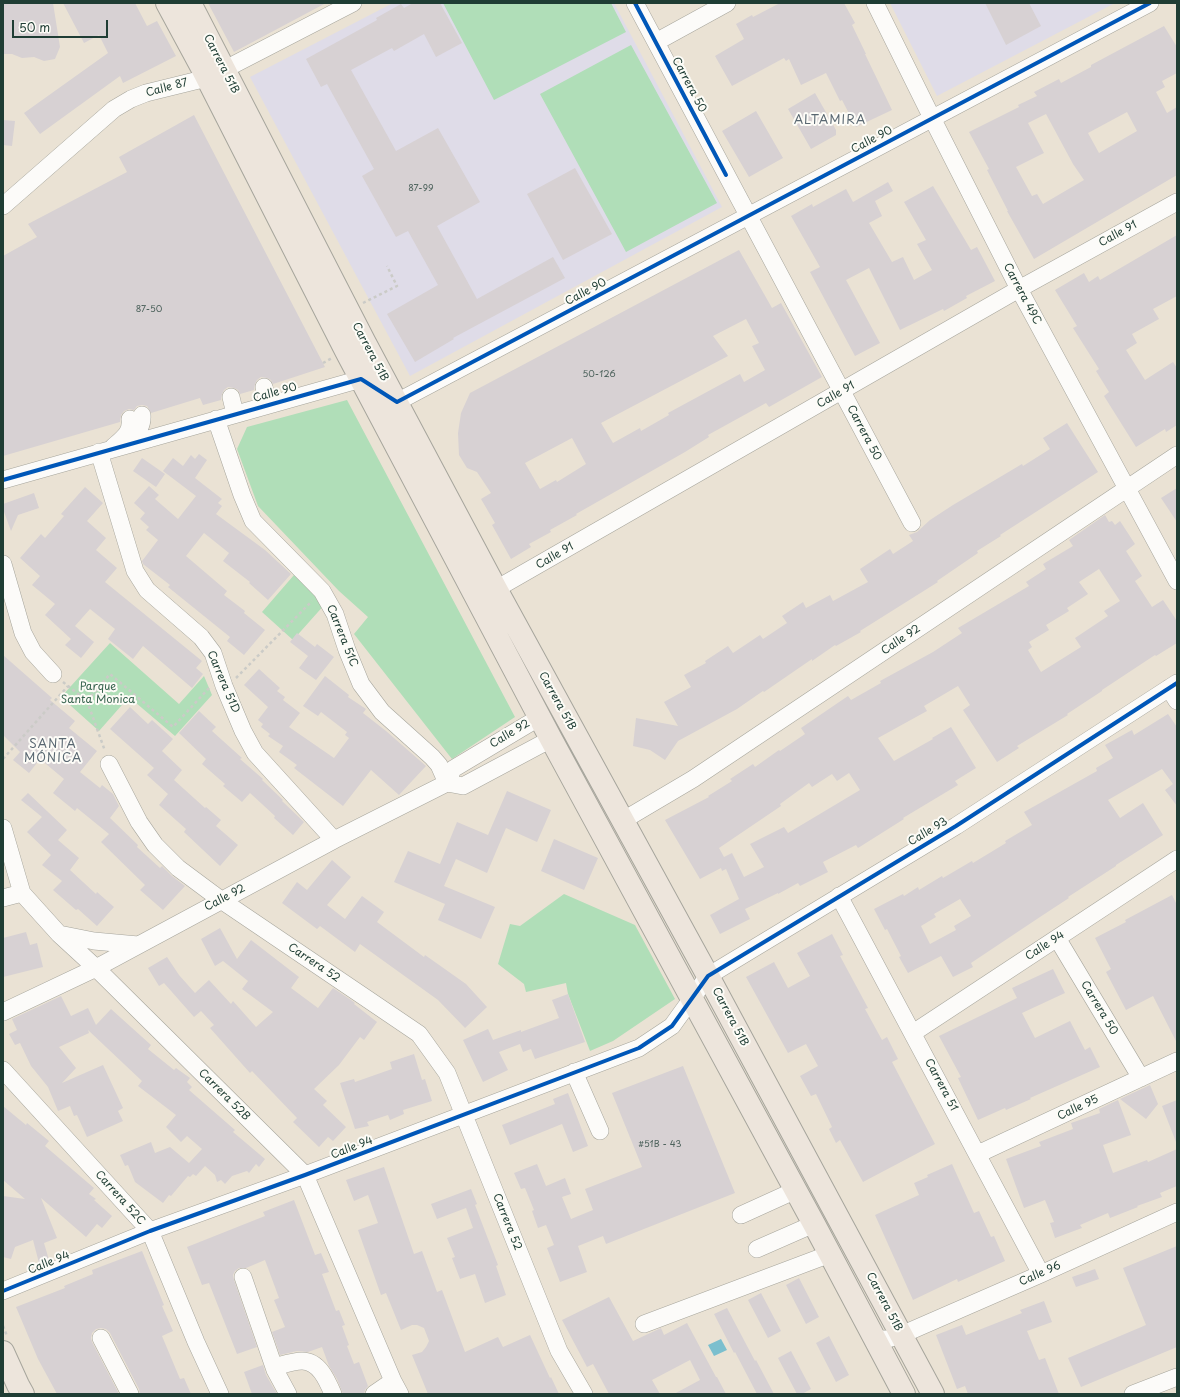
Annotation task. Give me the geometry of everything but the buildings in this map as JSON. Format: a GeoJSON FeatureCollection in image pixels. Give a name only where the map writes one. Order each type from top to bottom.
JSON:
{"type":"FeatureCollection","features":[{"type":"Feature","properties":{"kind":"main road","name":"Carrera 51B"},"geometry":{"type":"LineString","coordinates":[[167,3],[216,74],[372,355],[496,589],[708,976],[933,1394]]}},
{"type":"Feature","properties":{"kind":"main road","name":"Carrera 51B"},"geometry":{"type":"LineString","coordinates":[[190,3],[216,74],[361,379],[551,739],[796,1190],[904,1394]]}},
{"type":"Feature","properties":{"kind":"main road"},"geometry":{"type":"LineString","coordinates":[[3,1352],[23,1394]]}},
{"type":"Feature","properties":{"kind":"street","name":"Calle 87"},"geometry":{"type":"LineString","coordinates":[[3,206],[114,109],[130,99],[216,74],[352,3]]}},
{"type":"Feature","properties":{"kind":"street","name":"Carrera 50"},"geometry":{"type":"LineString","coordinates":[[635,3],[912,523]]}},
{"type":"Feature","properties":{"kind":"street"},"geometry":{"type":"LineString","coordinates":[[656,42],[726,3]]}},
{"type":"Feature","properties":{"kind":"street","name":"Carrera 49C"},"geometry":{"type":"LineString","coordinates":[[875,3],[1019,290],[1177,581]]}},
{"type":"Feature","properties":{"kind":"street","name":"Calle 90"},"geometry":{"type":"LineString","coordinates":[[397,402],[1150,3]]}},
{"type":"Feature","properties":{"kind":"street","name":"Calle 91"},"geometry":{"type":"LineString","coordinates":[[496,589],[1019,290],[1177,202]]}},
{"type":"Feature","properties":{"kind":"street"},"geometry":{"type":"LineString","coordinates":[[372,355],[361,379],[397,402]]}},
{"type":"Feature","properties":{"kind":"street","name":"Calle 90"},"geometry":{"type":"LineString","coordinates":[[3,480],[361,379]]}},
{"type":"Feature","properties":{"kind":"street"},"geometry":{"type":"LineString","coordinates":[[264,386],[268,404]]}},
{"type":"Feature","properties":{"kind":"street"},"geometry":{"type":"LineString","coordinates":[[231,397],[235,414]]}},
{"type":"Feature","properties":{"kind":"street"},"geometry":{"type":"LineString","coordinates":[[111,449],[129,432],[130,425],[136,417]]}},
{"type":"Feature","properties":{"kind":"street","name":"Carrera 51C"},"geometry":{"type":"LineString","coordinates":[[216,420],[242,495],[253,521],[322,591],[335,614],[347,650],[361,684],[382,712],[439,765],[447,783]]}},
{"type":"Feature","properties":{"kind":"street","name":"Carrera 51D"},"geometry":{"type":"LineString","coordinates":[[111,449],[135,571],[147,590],[201,637],[213,653],[224,686],[243,731],[255,753],[334,840]]}},
{"type":"Feature","properties":{"kind":"street","name":"Calle 92"},"geometry":{"type":"LineString","coordinates":[[622,821],[693,779],[1177,455]]}},
{"type":"Feature","properties":{"kind":"street"},"geometry":{"type":"LineString","coordinates":[[3,564],[23,633],[33,652],[53,674]]}},
{"type":"Feature","properties":{"kind":"street","name":"Calle 93"},"geometry":{"type":"LineString","coordinates":[[692,999],[708,976],[956,826],[1174,690]]}},
{"type":"Feature","properties":{"kind":"street","name":"Calle 92"},"geometry":{"type":"LineString","coordinates":[[447,783],[453,769],[540,717]]}},
{"type":"Feature","properties":{"kind":"street","name":"Calle 92"},"geometry":{"type":"LineString","coordinates":[[3,1012],[96,968],[334,840],[447,783],[463,786],[551,739]]}},
{"type":"Feature","properties":{"kind":"street","name":"Carrera 52"},"geometry":{"type":"LineString","coordinates":[[109,764],[139,822],[155,845],[178,868],[221,900],[419,1034],[447,1073],[559,1351],[584,1394]]}},
{"type":"Feature","properties":{"kind":"street","name":"Carrera 52B"},"geometry":{"type":"LineString","coordinates":[[3,828],[22,893],[59,934],[96,968],[305,1175],[397,1388]]}},
{"type":"Feature","properties":{"kind":"street","name":"Calle 94"},"geometry":{"type":"LineString","coordinates":[[913,1033],[1177,859]]}},
{"type":"Feature","properties":{"kind":"street"},"geometry":{"type":"LineString","coordinates":[[3,898],[22,893]]}},
{"type":"Feature","properties":{"kind":"street","name":"Carrera 51"},"geometry":{"type":"LineString","coordinates":[[839,896],[1041,1274]]}},
{"type":"Feature","properties":{"kind":"street"},"geometry":{"type":"LineString","coordinates":[[59,934],[94,941],[138,945]]}},
{"type":"Feature","properties":{"kind":"street","name":"Carrera 50"},"geometry":{"type":"LineString","coordinates":[[1057,938],[1141,1078]]}},
{"type":"Feature","properties":{"kind":"street","name":"Calle 94"},"geometry":{"type":"LineString","coordinates":[[3,1291],[150,1231],[305,1175],[639,1048],[672,1026],[692,999]]}},
{"type":"Feature","properties":{"kind":"street","name":"Calle 95"},"geometry":{"type":"LineString","coordinates":[[978,1154],[1177,1061]]}},
{"type":"Feature","properties":{"kind":"street","name":"Carrera 52C"},"geometry":{"type":"LineString","coordinates":[[3,1070],[150,1231],[196,1342],[220,1394]]}},
{"type":"Feature","properties":{"kind":"street"},"geometry":{"type":"LineString","coordinates":[[574,1072],[600,1131]]}},
{"type":"Feature","properties":{"kind":"street"},"geometry":{"type":"LineString","coordinates":[[741,1215],[796,1190]]}},
{"type":"Feature","properties":{"kind":"street","name":"Calle 96"},"geometry":{"type":"LineString","coordinates":[[874,1339],[888,1339],[902,1335],[1177,1212]]}},
{"type":"Feature","properties":{"kind":"street"},"geometry":{"type":"LineString","coordinates":[[758,1249],[814,1224]]}},
{"type":"Feature","properties":{"kind":"street"},"geometry":{"type":"LineString","coordinates":[[644,1324],[830,1254]]}},
{"type":"Feature","properties":{"kind":"street"},"geometry":{"type":"LineString","coordinates":[[243,1277],[274,1367],[288,1394]]}},
{"type":"Feature","properties":{"kind":"street"},"geometry":{"type":"LineString","coordinates":[[101,1338],[130,1394]]}},
{"type":"Feature","properties":{"kind":"street"},"geometry":{"type":"LineString","coordinates":[[274,1367],[302,1361],[313,1363],[321,1370],[333,1394]]}},
{"type":"Feature","properties":{"kind":"street"},"geometry":{"type":"LineString","coordinates":[[1133,1394],[1177,1377]]}},
{"type":"Feature","properties":{"kind":"street"},"geometry":{"type":"LineString","coordinates":[[374,1394],[397,1388]]}},
{"type":"Feature","properties":{"kind":"path"},"geometry":{"type":"LineString","coordinates":[[363,303],[397,286],[386,266]]}},
{"type":"Feature","properties":{"kind":"path"},"geometry":{"type":"LineString","coordinates":[[87,701],[110,674],[173,727],[213,684],[224,686],[230,684],[322,591]]}},
{"type":"Feature","properties":{"kind":"path"},"geometry":{"type":"LineString","coordinates":[[53,674],[87,701],[109,764]]}},
{"type":"Feature","properties":{"kind":"path"},"geometry":{"type":"LineString","coordinates":[[3,759],[68,686]]}},
{"type":"Feature","properties":{"kind":"shaded area"},"geometry":{"type":"Polygon","coordinates":[[[393,3],[614,3],[722,207],[410,376],[250,77],[393,3]]]}},
{"type":"Feature","properties":{"kind":"shaded area"},"geometry":{"type":"Polygon","coordinates":[[[890,3],[1115,3],[937,96],[890,3]]]}},
{"type":"Feature","properties":{"kind":"green space"},"geometry":{"type":"Polygon","coordinates":[[[443,3],[611,3],[626,32],[494,100],[443,3]]]}},
{"type":"Feature","properties":{"kind":"green space"},"geometry":{"type":"Polygon","coordinates":[[[631,45],[717,203],[626,252],[540,94],[631,45]]]}},
{"type":"Feature","properties":{"kind":"green space"},"geometry":{"type":"Polygon","coordinates":[[[347,400],[515,717],[452,759],[354,634],[368,617],[339,591],[258,506],[237,449],[247,427],[347,400]]]}},
{"type":"Feature","properties":{"kind":"green space"},"geometry":{"type":"Polygon","coordinates":[[[294,575],[326,603],[293,640],[262,612],[294,575]]]}},
{"type":"Feature","properties":{"kind":"green space","name":"Parque Santa Monica"},"geometry":{"type":"Polygon","coordinates":[[[110,643],[179,704],[204,676],[212,695],[175,736],[129,697],[99,731],[61,697],[110,643]]]}},
{"type":"Feature","properties":{"kind":"green space"},"geometry":{"type":"Polygon","coordinates":[[[564,894],[635,925],[675,999],[613,1041],[590,1051],[568,994],[566,983],[526,992],[524,984],[498,964],[510,924],[520,926],[564,894]]]}},
{"type":"Feature","properties":{"kind":"water"},"geometry":{"type":"Polygon","coordinates":[[[721,1339],[727,1350],[714,1356],[708,1345],[721,1339]]]}},
{"type":"Feature","properties":{"kind":"cycle path"},"geometry":{"type":"LineString","coordinates":[[635,3],[726,175]]}},
{"type":"Feature","properties":{"kind":"cycle path"},"geometry":{"type":"LineString","coordinates":[[3,480],[361,379],[397,402],[1150,3]]}},
{"type":"Feature","properties":{"kind":"cycle path"},"geometry":{"type":"LineString","coordinates":[[3,1291],[150,1231],[305,1175],[639,1048],[672,1026],[708,976],[956,826],[1177,683]]}},
{"type":"Feature","properties":{"kind":"district","name":"ALTAMIRA"},"geometry":{"type":"Point","coordinates":[830,121]}},
{"type":"Feature","properties":{"kind":"district","name":"SANTA MÓNICA"},"geometry":{"type":"Point","coordinates":[53,752]}}]}
